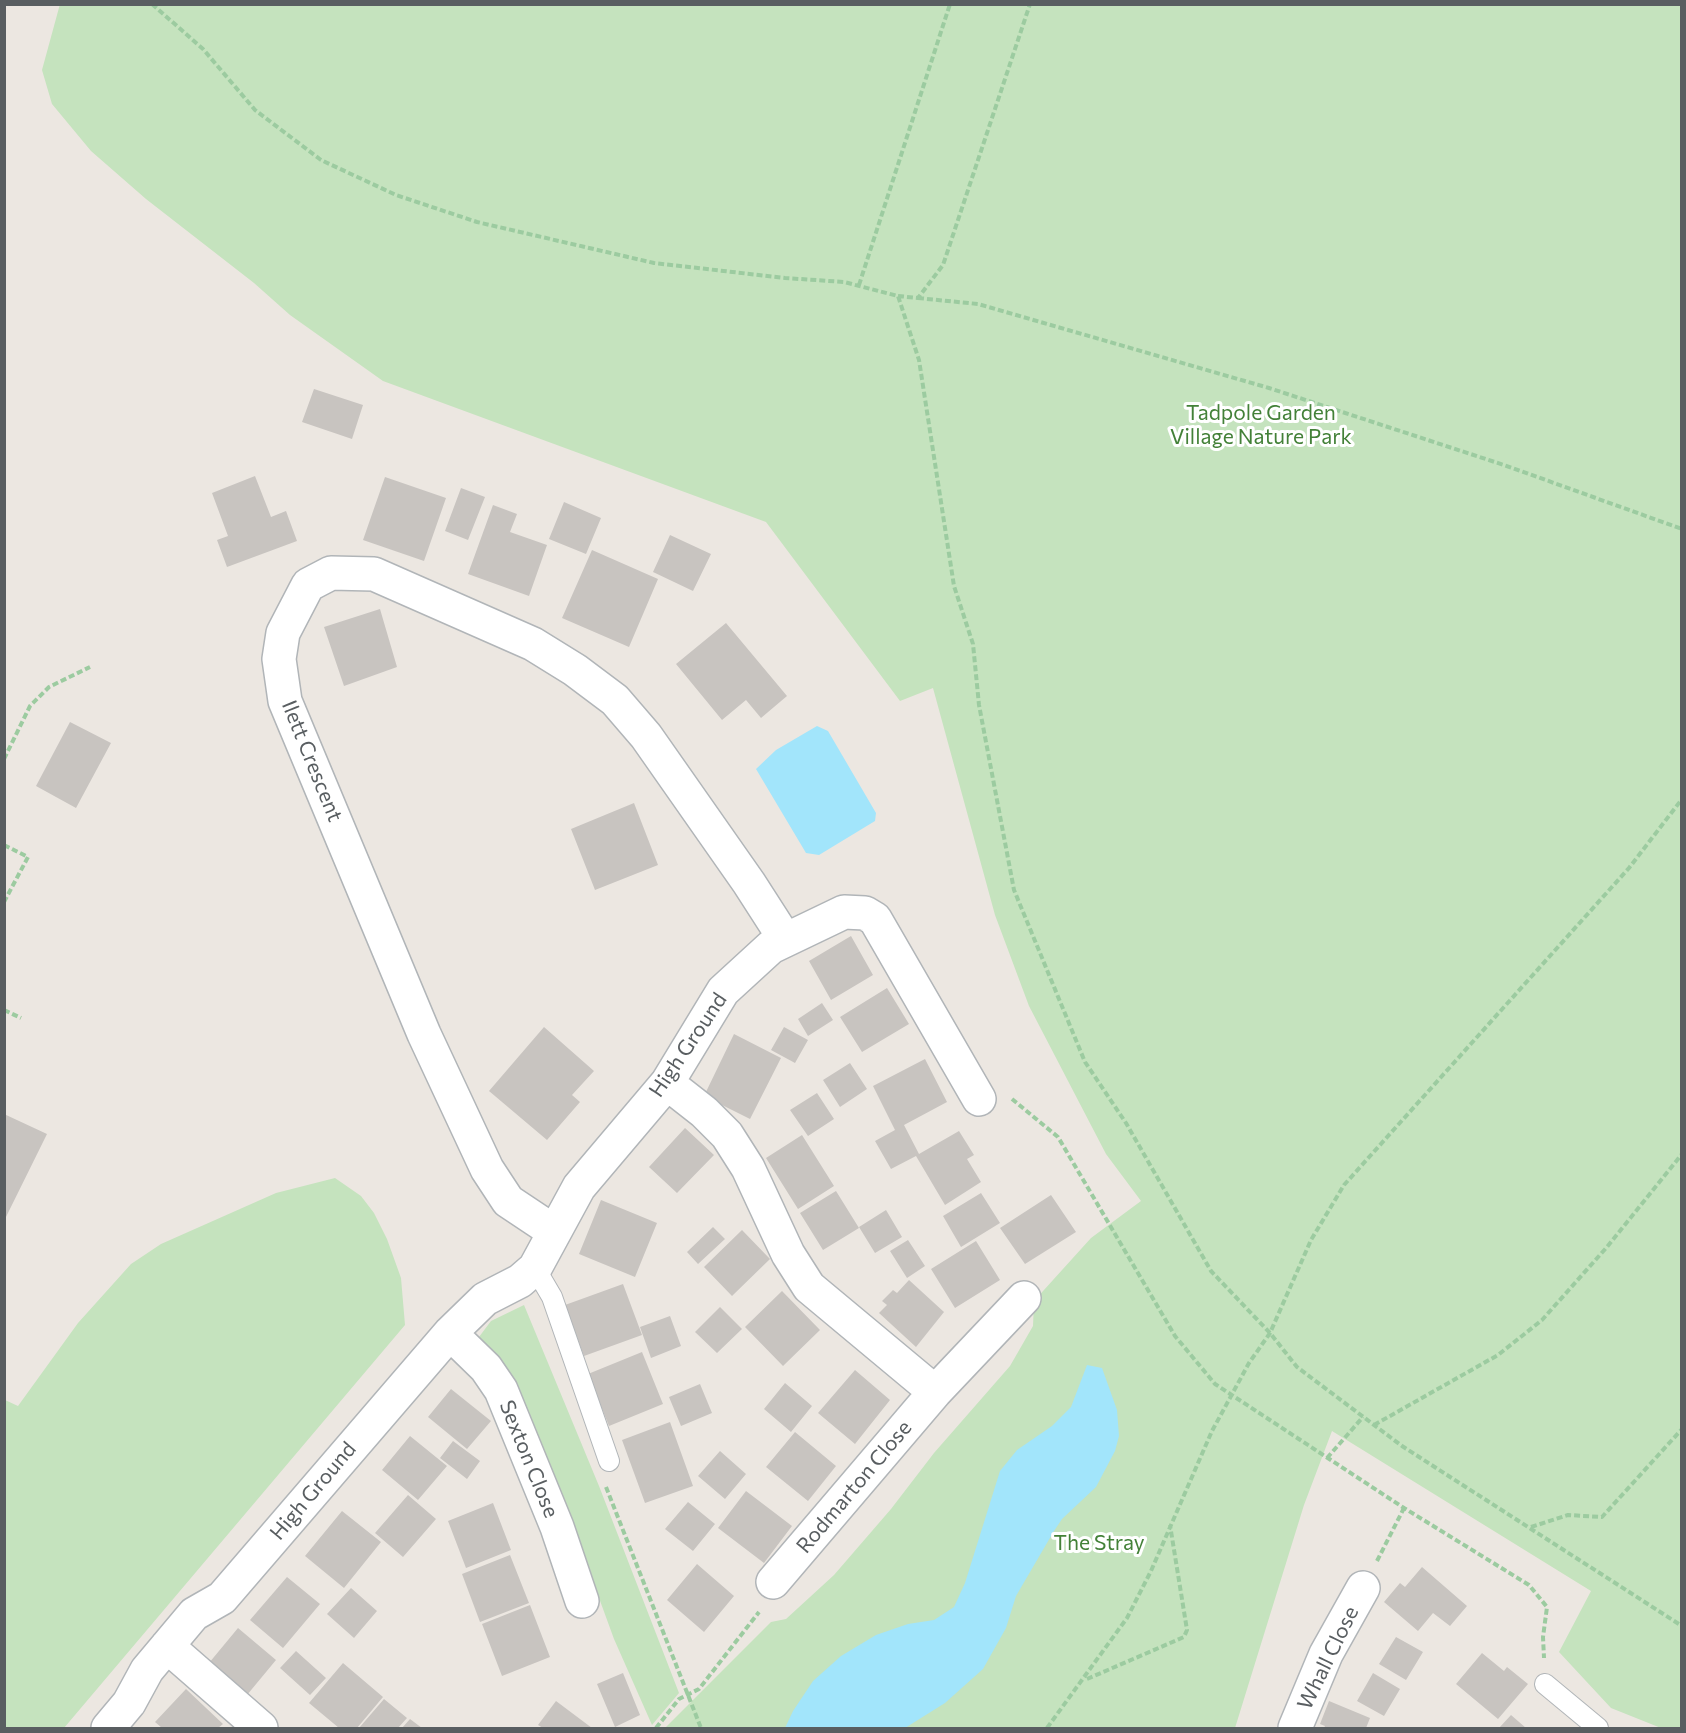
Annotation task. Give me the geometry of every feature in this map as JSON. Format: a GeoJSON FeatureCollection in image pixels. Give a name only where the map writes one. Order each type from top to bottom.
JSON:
{"type":"FeatureCollection","features":[{"type":"Feature","properties":{"kind":"street","name":"Ilett Crescent"},"geometry":{"type":"LineString","coordinates":[[553,1231],[508,1201],[487,1169],[424,1034],[285,701],[279,659],[283,633],[308,585],[331,573],[374,574],[533,644],[576,670],[615,700],[646,736],[749,883],[785,939]]}},
{"type":"Feature","properties":{"kind":"street","name":"High Ground"},"geometry":{"type":"LineString","coordinates":[[108,1728],[167,1646],[194,1614],[222,1598],[450,1333],[485,1299],[520,1281],[535,1268],[553,1231],[589,1174],[667,1083],[723,991],[754,961],[785,939],[844,912],[865,913],[875,919],[992,1096]]}},
{"type":"Feature","properties":{"kind":"street"},"geometry":{"type":"LineString","coordinates":[[667,1083],[704,1112],[727,1135],[748,1168],[788,1254],[809,1287],[934,1392]]}},
{"type":"Feature","properties":{"kind":"street","name":"Rodmarton Close"},"geometry":{"type":"LineString","coordinates":[[773,1582],[934,1392],[1024,1298]]}},
{"type":"Feature","properties":{"kind":"street","name":"Sexton Close"},"geometry":{"type":"LineString","coordinates":[[450,1333],[486,1368],[501,1390],[557,1527],[582,1601]]}},
{"type":"Feature","properties":{"kind":"street","name":"Whall Close"},"geometry":{"type":"LineString","coordinates":[[1296,1728],[1326,1654],[1363,1588]]}},
{"type":"Feature","properties":{"kind":"street"},"geometry":{"type":"LineString","coordinates":[[167,1646],[261,1728]]}},
{"type":"Feature","properties":{"kind":"lane"},"geometry":{"type":"LineString","coordinates":[[535,1268],[552,1297],[606,1471]]}},
{"type":"Feature","properties":{"kind":"lane"},"geometry":{"type":"LineString","coordinates":[[1545,1684],[1598,1728]]}},
{"type":"Feature","properties":{"kind":"path"},"geometry":{"type":"LineString","coordinates":[[152,4],[203,49],[255,110],[321,160],[396,195],[477,222],[654,263],[785,278],[844,282],[898,296],[978,304],[1269,388],[1504,465],[1682,529]]}},
{"type":"Feature","properties":{"kind":"path"},"geometry":{"type":"LineString","coordinates":[[859,285],[950,4]]}},
{"type":"Feature","properties":{"kind":"path"},"geometry":{"type":"LineString","coordinates":[[918,298],[943,265],[1030,4]]}},
{"type":"Feature","properties":{"kind":"path"},"geometry":{"type":"LineString","coordinates":[[898,296],[909,324],[920,370],[954,586],[973,644],[979,705],[1014,890],[1085,1062],[1132,1132],[1211,1271],[1270,1333],[1297,1367],[1402,1446],[1682,1626]]}},
{"type":"Feature","properties":{"kind":"path"},"geometry":{"type":"LineString","coordinates":[[4,759],[30,706],[49,687],[90,667]]}},
{"type":"Feature","properties":{"kind":"path"},"geometry":{"type":"LineString","coordinates":[[1047,1728],[1127,1618],[1151,1571],[1170,1524],[1230,1395],[1270,1333],[1311,1240],[1344,1185],[1629,868],[1682,799]]}},
{"type":"Feature","properties":{"kind":"path"},"geometry":{"type":"LineString","coordinates":[[4,845],[28,857],[4,902]]}},
{"type":"Feature","properties":{"kind":"path"},"geometry":{"type":"LineString","coordinates":[[4,1010],[21,1018]]}},
{"type":"Feature","properties":{"kind":"path"},"geometry":{"type":"LineString","coordinates":[[992,1096],[1058,1137],[1175,1336],[1215,1384],[1404,1508],[1529,1585],[1547,1607],[1543,1637],[1545,1684]]}},
{"type":"Feature","properties":{"kind":"path"},"geometry":{"type":"LineString","coordinates":[[1374,1425],[1498,1355],[1542,1320],[1607,1247],[1682,1154]]}},
{"type":"Feature","properties":{"kind":"path"},"geometry":{"type":"LineString","coordinates":[[1327,1458],[1363,1417]]}},
{"type":"Feature","properties":{"kind":"path"},"geometry":{"type":"LineString","coordinates":[[1531,1527],[1568,1515],[1602,1517],[1682,1429]]}},
{"type":"Feature","properties":{"kind":"path"},"geometry":{"type":"LineString","coordinates":[[606,1471],[686,1696],[701,1728]]}},
{"type":"Feature","properties":{"kind":"path"},"geometry":{"type":"LineString","coordinates":[[1363,1588],[1404,1508]]}},
{"type":"Feature","properties":{"kind":"path"},"geometry":{"type":"LineString","coordinates":[[1084,1680],[1184,1637],[1187,1630],[1170,1524]]}},
{"type":"Feature","properties":{"kind":"path"},"geometry":{"type":"LineString","coordinates":[[656,1728],[679,1699],[699,1689],[779,1587],[773,1582]]}},
{"type":"Feature","properties":{"kind":"green space","name":"Tadpole Garden Village Nature Park"},"geometry":{"type":"Polygon","coordinates":[[[60,4],[1681,5],[1681,1728],[1661,1728],[1611,1708],[1559,1652],[1591,1591],[1332,1431],[1304,1505],[1235,1728],[665,1728],[771,1622],[786,1619],[834,1575],[891,1509],[934,1453],[1010,1366],[1033,1326],[1034,1301],[1091,1238],[1141,1201],[1106,1154],[1029,1006],[995,915],[933,688],[900,701],[766,522],[383,381],[290,315],[254,283],[146,199],[91,151],[52,104],[42,70],[60,4]]]}},
{"type":"Feature","properties":{"kind":"green space"},"geometry":{"type":"Polygon","coordinates":[[[335,1178],[361,1196],[374,1213],[387,1239],[401,1278],[405,1325],[64,1728],[5,1728],[5,1400],[18,1406],[78,1323],[131,1264],[161,1244],[276,1193],[335,1178]]]}},
{"type":"Feature","properties":{"kind":"green space"},"geometry":{"type":"Polygon","coordinates":[[[524,1305],[599,1486],[679,1693],[652,1725],[614,1639],[576,1535],[508,1372],[479,1337],[491,1321],[524,1305]]]}},
{"type":"Feature","properties":{"kind":"water"},"geometry":{"type":"Polygon","coordinates":[[[817,726],[828,731],[876,813],[875,821],[819,855],[806,853],[756,769],[776,750],[817,726]]]}},
{"type":"Feature","properties":{"kind":"water"},"geometry":{"type":"Polygon","coordinates":[[[1087,1365],[1102,1368],[1117,1410],[1119,1436],[1115,1451],[1096,1487],[1062,1519],[1054,1531],[1016,1596],[1006,1628],[983,1669],[945,1703],[905,1728],[785,1728],[793,1711],[813,1681],[841,1656],[876,1635],[908,1624],[934,1620],[954,1607],[965,1583],[1000,1471],[1017,1450],[1052,1426],[1071,1407],[1087,1365]]]}},
{"type":"Feature","properties":{"kind":"building"},"geometry":{"type":"Polygon","coordinates":[[[314,389],[363,405],[352,439],[302,422],[314,389]]]}},
{"type":"Feature","properties":{"kind":"building"},"geometry":{"type":"Polygon","coordinates":[[[255,476],[271,517],[286,511],[297,541],[227,567],[217,540],[228,536],[212,493],[255,476]]]}},
{"type":"Feature","properties":{"kind":"building"},"geometry":{"type":"Polygon","coordinates":[[[385,477],[446,498],[424,561],[363,540],[385,477]]]}},
{"type":"Feature","properties":{"kind":"building"},"geometry":{"type":"Polygon","coordinates":[[[461,488],[485,497],[468,540],[445,531],[461,488]]]}},
{"type":"Feature","properties":{"kind":"building"},"geometry":{"type":"Polygon","coordinates":[[[564,502],[601,518],[586,554],[549,539],[564,502]]]}},
{"type":"Feature","properties":{"kind":"building"},"geometry":{"type":"Polygon","coordinates":[[[493,505],[517,514],[510,532],[547,545],[529,596],[468,574],[493,505]]]}},
{"type":"Feature","properties":{"kind":"building"},"geometry":{"type":"Polygon","coordinates":[[[670,535],[711,554],[693,591],[653,572],[670,535]]]}},
{"type":"Feature","properties":{"kind":"building"},"geometry":{"type":"Polygon","coordinates":[[[592,550],[658,579],[629,647],[562,618],[592,550]]]}},
{"type":"Feature","properties":{"kind":"building"},"geometry":{"type":"Polygon","coordinates":[[[380,609],[397,667],[344,686],[324,627],[380,609]]]}},
{"type":"Feature","properties":{"kind":"building"},"geometry":{"type":"Polygon","coordinates":[[[726,623],[787,696],[761,718],[746,700],[722,720],[676,664],[726,623]]]}},
{"type":"Feature","properties":{"kind":"building"},"geometry":{"type":"Polygon","coordinates":[[[70,722],[111,743],[76,808],[36,786],[70,722]]]}},
{"type":"Feature","properties":{"kind":"building"},"geometry":{"type":"Polygon","coordinates":[[[634,803],[658,865],[595,890],[571,829],[634,803]]]}},
{"type":"Feature","properties":{"kind":"building"},"geometry":{"type":"Polygon","coordinates":[[[851,936],[873,975],[831,1000],[809,961],[851,936]]]}},
{"type":"Feature","properties":{"kind":"building"},"geometry":{"type":"Polygon","coordinates":[[[887,988],[909,1024],[862,1052],[840,1017],[887,988]]]}},
{"type":"Feature","properties":{"kind":"building"},"geometry":{"type":"Polygon","coordinates":[[[822,1003],[833,1020],[808,1036],[798,1019],[822,1003]]]}},
{"type":"Feature","properties":{"kind":"building"},"geometry":{"type":"Polygon","coordinates":[[[544,1027],[594,1071],[572,1095],[580,1102],[547,1140],[489,1091],[544,1027]]]}},
{"type":"Feature","properties":{"kind":"building"},"geometry":{"type":"Polygon","coordinates":[[[784,1027],[808,1040],[795,1063],[771,1050],[784,1027]]]}},
{"type":"Feature","properties":{"kind":"building"},"geometry":{"type":"Polygon","coordinates":[[[734,1034],[781,1058],[750,1119],[704,1096],[734,1034]]]}},
{"type":"Feature","properties":{"kind":"building"},"geometry":{"type":"Polygon","coordinates":[[[925,1059],[947,1102],[904,1125],[919,1154],[959,1131],[974,1155],[967,1159],[981,1182],[945,1205],[916,1156],[891,1169],[875,1141],[895,1130],[873,1086],[925,1059]]]}},
{"type":"Feature","properties":{"kind":"building"},"geometry":{"type":"Polygon","coordinates":[[[850,1063],[867,1089],[840,1107],[823,1080],[850,1063]]]}},
{"type":"Feature","properties":{"kind":"building"},"geometry":{"type":"Polygon","coordinates":[[[817,1093],[834,1119],[808,1136],[790,1110],[817,1093]]]}},
{"type":"Feature","properties":{"kind":"building"},"geometry":{"type":"Polygon","coordinates":[[[4,1114],[47,1134],[4,1221],[4,1114]]]}},
{"type":"Feature","properties":{"kind":"building"},"geometry":{"type":"Polygon","coordinates":[[[685,1128],[714,1155],[677,1193],[649,1167],[685,1128]]]}},
{"type":"Feature","properties":{"kind":"building"},"geometry":{"type":"Polygon","coordinates":[[[802,1135],[834,1186],[798,1209],[766,1158],[802,1135]]]}},
{"type":"Feature","properties":{"kind":"building"},"geometry":{"type":"Polygon","coordinates":[[[836,1191],[859,1228],[823,1250],[800,1213],[836,1191]]]}},
{"type":"Feature","properties":{"kind":"building"},"geometry":{"type":"Polygon","coordinates":[[[981,1193],[1000,1223],[961,1247],[943,1216],[981,1193]]]}},
{"type":"Feature","properties":{"kind":"building"},"geometry":{"type":"Polygon","coordinates":[[[1051,1195],[1076,1232],[1025,1264],[1000,1228],[1051,1195]]]}},
{"type":"Feature","properties":{"kind":"building"},"geometry":{"type":"Polygon","coordinates":[[[601,1200],[657,1223],[635,1277],[579,1254],[601,1200]]]}},
{"type":"Feature","properties":{"kind":"building"},"geometry":{"type":"Polygon","coordinates":[[[886,1210],[902,1237],[875,1253],[859,1227],[886,1210]]]}},
{"type":"Feature","properties":{"kind":"building"},"geometry":{"type":"Polygon","coordinates":[[[713,1227],[725,1239],[698,1264],[687,1252],[713,1227]]]}},
{"type":"Feature","properties":{"kind":"building"},"geometry":{"type":"Polygon","coordinates":[[[742,1230],[770,1259],[732,1296],[704,1267],[742,1230]]]}},
{"type":"Feature","properties":{"kind":"building"},"geometry":{"type":"Polygon","coordinates":[[[908,1240],[925,1266],[907,1278],[890,1251],[908,1240]]]}},
{"type":"Feature","properties":{"kind":"building"},"geometry":{"type":"Polygon","coordinates":[[[976,1241],[1000,1280],[955,1308],[931,1269],[976,1241]]]}},
{"type":"Feature","properties":{"kind":"building"},"geometry":{"type":"Polygon","coordinates":[[[909,1280],[944,1312],[916,1347],[879,1313],[887,1305],[882,1301],[893,1290],[897,1293],[909,1280]]]}},
{"type":"Feature","properties":{"kind":"building"},"geometry":{"type":"Polygon","coordinates":[[[623,1284],[642,1335],[584,1356],[565,1305],[623,1284]]]}},
{"type":"Feature","properties":{"kind":"building"},"geometry":{"type":"Polygon","coordinates":[[[782,1291],[820,1330],[783,1366],[745,1327],[782,1291]]]}},
{"type":"Feature","properties":{"kind":"building"},"geometry":{"type":"Polygon","coordinates":[[[720,1307],[742,1329],[717,1353],[695,1332],[720,1307]]]}},
{"type":"Feature","properties":{"kind":"building"},"geometry":{"type":"Polygon","coordinates":[[[670,1316],[681,1346],[651,1358],[640,1327],[670,1316]]]}},
{"type":"Feature","properties":{"kind":"building"},"geometry":{"type":"Polygon","coordinates":[[[642,1352],[663,1404],[609,1426],[588,1374],[642,1352]]]}},
{"type":"Feature","properties":{"kind":"building"},"geometry":{"type":"Polygon","coordinates":[[[855,1370],[890,1400],[855,1444],[818,1413],[855,1370]]]}},
{"type":"Feature","properties":{"kind":"building"},"geometry":{"type":"Polygon","coordinates":[[[785,1383],[812,1406],[791,1432],[764,1409],[785,1383]]]}},
{"type":"Feature","properties":{"kind":"building"},"geometry":{"type":"Polygon","coordinates":[[[700,1384],[712,1413],[681,1426],[669,1397],[700,1384]]]}},
{"type":"Feature","properties":{"kind":"building"},"geometry":{"type":"Polygon","coordinates":[[[451,1389],[491,1421],[467,1449],[428,1417],[451,1389]]]}},
{"type":"Feature","properties":{"kind":"building"},"geometry":{"type":"Polygon","coordinates":[[[670,1422],[693,1486],[645,1503],[622,1440],[670,1422]]]}},
{"type":"Feature","properties":{"kind":"building"},"geometry":{"type":"Polygon","coordinates":[[[795,1432],[836,1466],[808,1501],[766,1467],[795,1432]]]}},
{"type":"Feature","properties":{"kind":"building"},"geometry":{"type":"Polygon","coordinates":[[[410,1436],[447,1466],[418,1500],[382,1470],[410,1436]]]}},
{"type":"Feature","properties":{"kind":"building"},"geometry":{"type":"Polygon","coordinates":[[[453,1441],[480,1461],[467,1479],[440,1458],[453,1441]]]}},
{"type":"Feature","properties":{"kind":"building"},"geometry":{"type":"Polygon","coordinates":[[[720,1451],[746,1474],[725,1499],[698,1476],[720,1451]]]}},
{"type":"Feature","properties":{"kind":"building"},"geometry":{"type":"Polygon","coordinates":[[[746,1491],[792,1526],[764,1563],[718,1528],[746,1491]]]}},
{"type":"Feature","properties":{"kind":"building"},"geometry":{"type":"Polygon","coordinates":[[[408,1495],[436,1519],[403,1557],[375,1533],[408,1495]]]}},
{"type":"Feature","properties":{"kind":"building"},"geometry":{"type":"Polygon","coordinates":[[[688,1502],[715,1524],[693,1551],[665,1529],[688,1502]]]}},
{"type":"Feature","properties":{"kind":"building"},"geometry":{"type":"Polygon","coordinates":[[[493,1503],[511,1550],[466,1568],[448,1521],[493,1503]]]}},
{"type":"Feature","properties":{"kind":"building"},"geometry":{"type":"Polygon","coordinates":[[[342,1511],[381,1542],[344,1588],[305,1556],[342,1511]]]}},
{"type":"Feature","properties":{"kind":"building"},"geometry":{"type":"Polygon","coordinates":[[[510,1555],[529,1603],[480,1622],[462,1574],[510,1555]]]}},
{"type":"Feature","properties":{"kind":"building"},"geometry":{"type":"Polygon","coordinates":[[[697,1564],[734,1596],[704,1632],[667,1600],[697,1564]]]}},
{"type":"Feature","properties":{"kind":"building"},"geometry":{"type":"Polygon","coordinates":[[[1422,1567],[1467,1606],[1450,1626],[1433,1613],[1418,1631],[1384,1602],[1400,1583],[1405,1587],[1422,1567]]]}},
{"type":"Feature","properties":{"kind":"building"},"geometry":{"type":"Polygon","coordinates":[[[287,1577],[320,1604],[283,1648],[250,1620],[287,1577]]]}},
{"type":"Feature","properties":{"kind":"building"},"geometry":{"type":"Polygon","coordinates":[[[351,1588],[377,1611],[354,1638],[327,1614],[351,1588]]]}},
{"type":"Feature","properties":{"kind":"building"},"geometry":{"type":"Polygon","coordinates":[[[530,1605],[550,1657],[502,1676],[482,1624],[530,1605]]]}},
{"type":"Feature","properties":{"kind":"building"},"geometry":{"type":"Polygon","coordinates":[[[238,1628],[276,1660],[247,1695],[209,1663],[238,1628]]]}},
{"type":"Feature","properties":{"kind":"building"},"geometry":{"type":"Polygon","coordinates":[[[1396,1637],[1423,1652],[1406,1680],[1379,1664],[1396,1637]]]}},
{"type":"Feature","properties":{"kind":"building"},"geometry":{"type":"Polygon","coordinates":[[[296,1651],[326,1678],[310,1695],[280,1668],[296,1651]]]}},
{"type":"Feature","properties":{"kind":"building"},"geometry":{"type":"Polygon","coordinates":[[[1482,1653],[1504,1671],[1507,1667],[1528,1684],[1498,1719],[1456,1684],[1482,1653]]]}},
{"type":"Feature","properties":{"kind":"building"},"geometry":{"type":"Polygon","coordinates":[[[343,1663],[383,1697],[357,1728],[339,1728],[309,1703],[343,1663]]]}},
{"type":"Feature","properties":{"kind":"building"},"geometry":{"type":"Polygon","coordinates":[[[623,1673],[640,1715],[615,1727],[597,1684],[623,1673]]]}},
{"type":"Feature","properties":{"kind":"building"},"geometry":{"type":"Polygon","coordinates":[[[1373,1673],[1400,1689],[1384,1716],[1357,1701],[1373,1673]]]}},
{"type":"Feature","properties":{"kind":"building"},"geometry":{"type":"Polygon","coordinates":[[[186,1689],[223,1724],[218,1728],[162,1728],[155,1722],[186,1689]]]}},
{"type":"Feature","properties":{"kind":"building"},"geometry":{"type":"Polygon","coordinates":[[[384,1699],[407,1718],[398,1728],[359,1728],[384,1699]]]}},
{"type":"Feature","properties":{"kind":"building"},"geometry":{"type":"Polygon","coordinates":[[[556,1701],[592,1728],[543,1728],[538,1725],[556,1701]]]}},
{"type":"Feature","properties":{"kind":"building"},"geometry":{"type":"Polygon","coordinates":[[[1329,1701],[1370,1718],[1366,1728],[1324,1728],[1325,1726],[1320,1724],[1329,1701]]]}},
{"type":"Feature","properties":{"kind":"building"},"geometry":{"type":"Polygon","coordinates":[[[1511,1715],[1526,1728],[1499,1728],[1511,1715]]]}},
{"type":"Feature","properties":{"kind":"building"},"geometry":{"type":"Polygon","coordinates":[[[410,1719],[422,1728],[402,1728],[410,1719]]]}},
{"type":"Feature","properties":{"kind":"park label","name":"The Stray"},"geometry":{"type":"Point","coordinates":[1099,1543]}}]}
